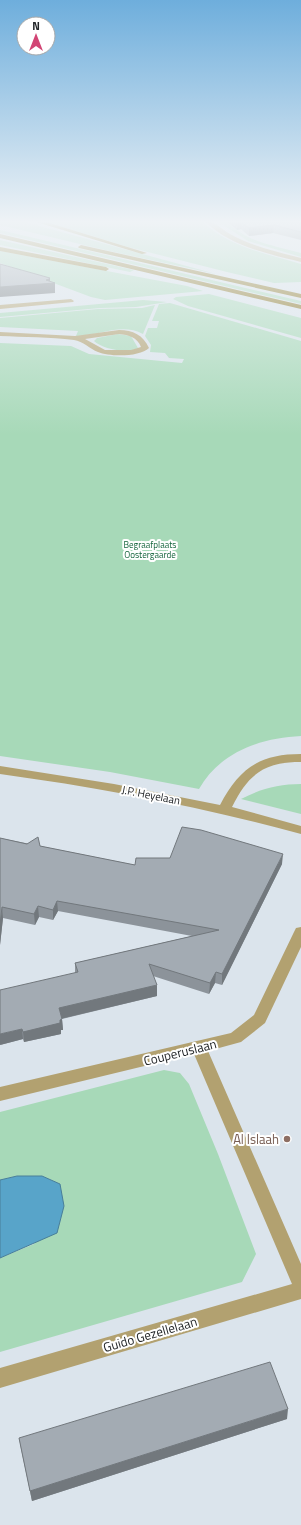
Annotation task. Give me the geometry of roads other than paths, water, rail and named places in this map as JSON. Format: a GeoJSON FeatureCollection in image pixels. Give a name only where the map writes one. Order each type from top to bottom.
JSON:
{"type":"FeatureCollection","features":[{"type":"Feature","properties":{"kind":"main road"},"geometry":{"type":"LineString","coordinates":[[244,292],[301,306]]}},
{"type":"Feature","properties":{"kind":"main road"},"geometry":{"type":"LineString","coordinates":[[284,292],[301,296]]}},
{"type":"Feature","properties":{"kind":"street"},"geometry":{"type":"LineString","coordinates":[[0,307],[71,301]]}},
{"type":"Feature","properties":{"kind":"street"},"geometry":{"type":"LineString","coordinates":[[0,334],[75,338],[119,332],[132,333],[137,335],[145,348],[140,352],[134,353],[104,351],[87,342],[75,338]]}},
{"type":"Feature","properties":{"kind":"street"},"geometry":{"type":"LineString","coordinates":[[224,810],[239,783],[247,775],[271,762],[280,759],[301,758]]}},
{"type":"Feature","properties":{"kind":"street","name":"J.P. Heyelaan"},"geometry":{"type":"LineString","coordinates":[[0,770],[107,786],[224,810],[301,830]]}},
{"type":"Feature","properties":{"kind":"street","name":"Couperuslaan"},"geometry":{"type":"LineString","coordinates":[[0,1094],[236,1038],[260,1019],[301,932]]}},
{"type":"Feature","properties":{"kind":"street"},"geometry":{"type":"LineString","coordinates":[[199,1047],[301,1285]]}},
{"type":"Feature","properties":{"kind":"street","name":"Guido Gezellelaan"},"geometry":{"type":"LineString","coordinates":[[0,1378],[301,1290]]}},
{"type":"Feature","properties":{"kind":"water"},"geometry":{"type":"Polygon","coordinates":[[[17,1176],[42,1176],[60,1184],[64,1206],[57,1233],[0,1258],[0,1180],[17,1176]]]}},
{"type":"Feature","properties":{"kind":"place","name":"Al Islaah"},"geometry":{"type":"Point","coordinates":[287,1139]}},
{"type":"Feature","properties":{"kind":"park label","name":"Begraafplaats Oostergaarde"},"geometry":{"type":"Point","coordinates":[150,550]}}]}
